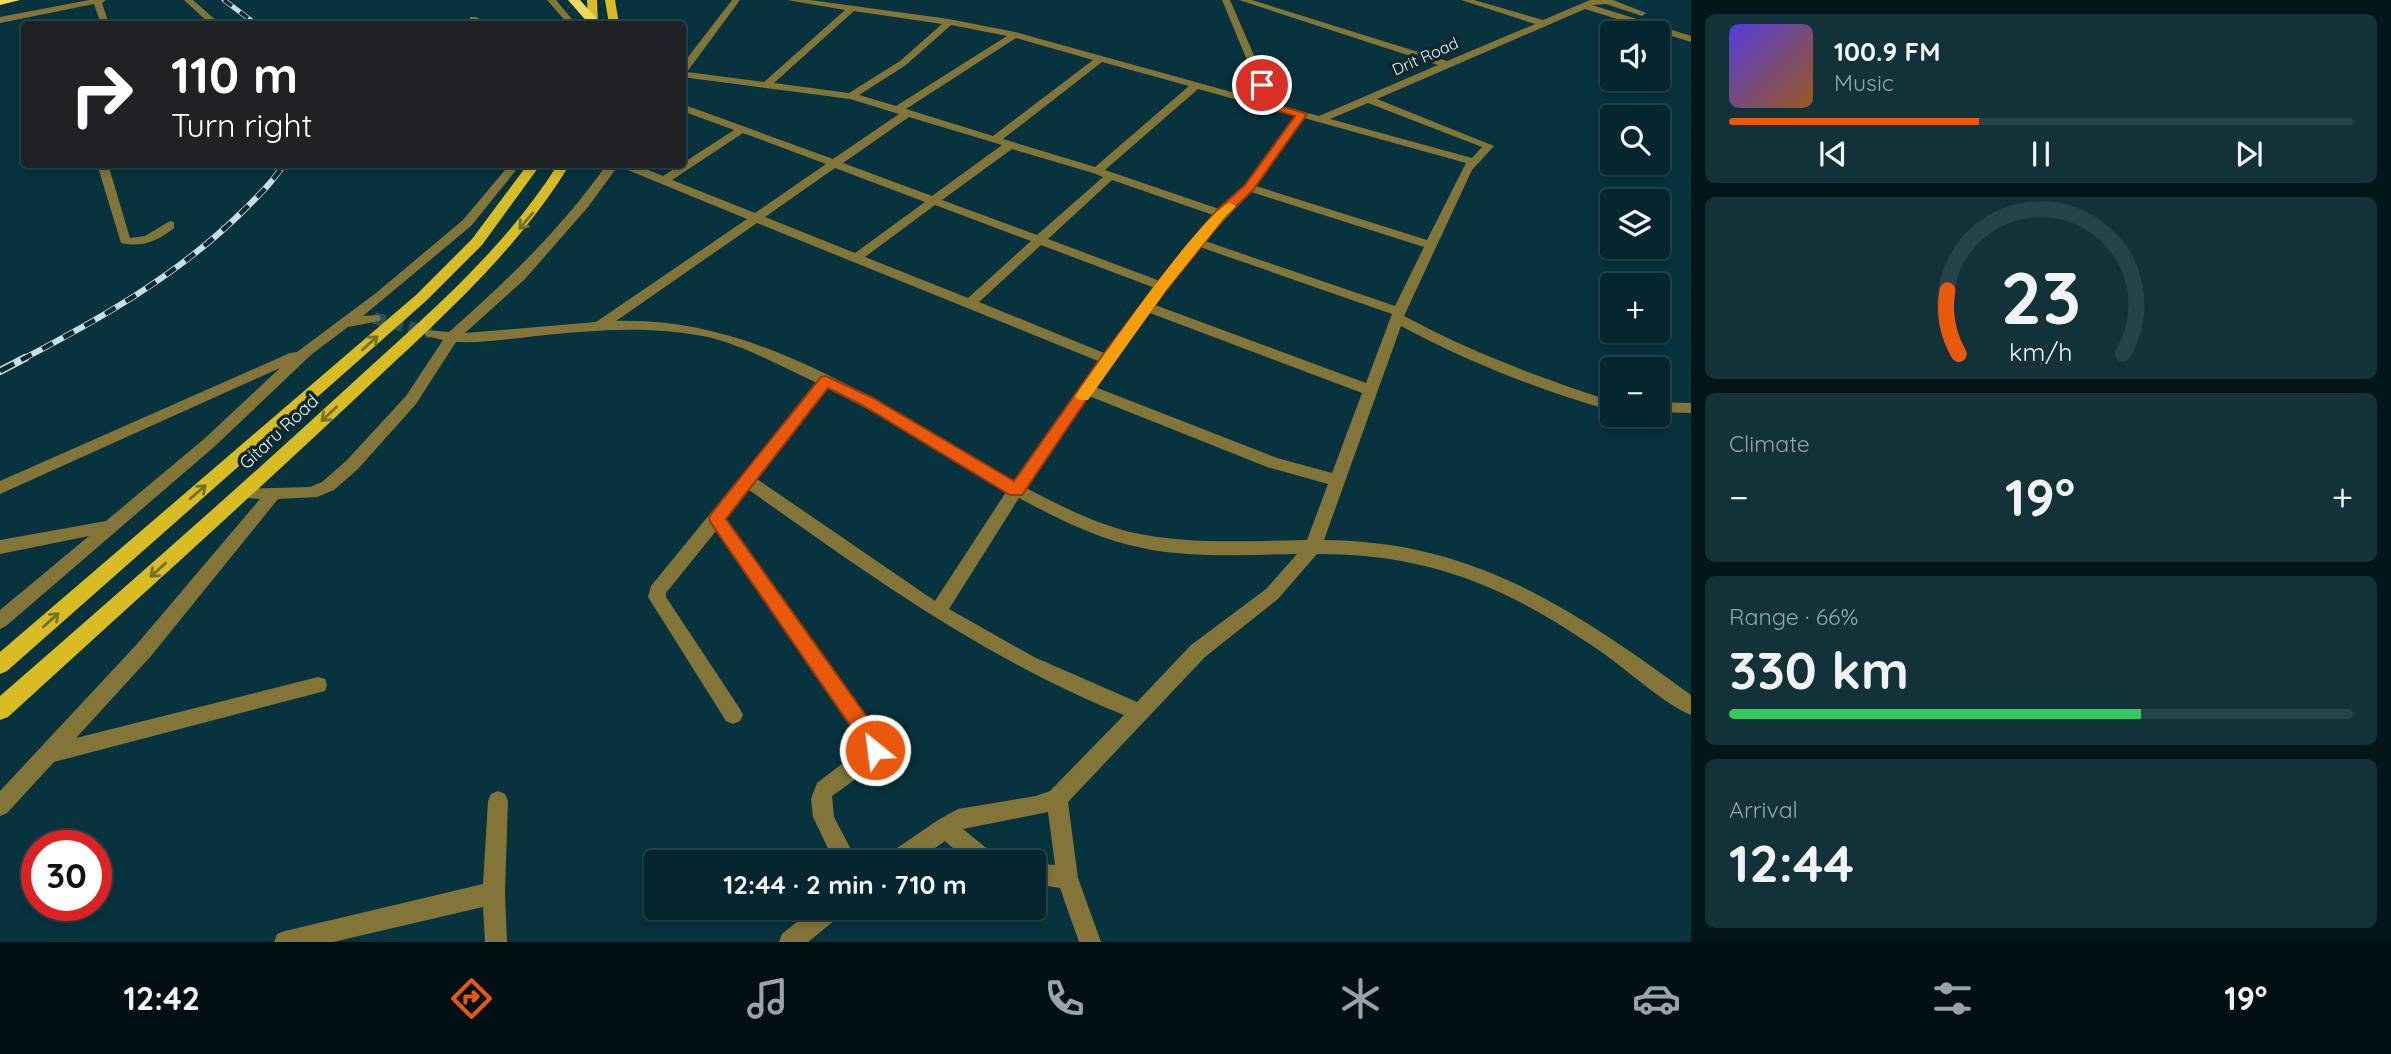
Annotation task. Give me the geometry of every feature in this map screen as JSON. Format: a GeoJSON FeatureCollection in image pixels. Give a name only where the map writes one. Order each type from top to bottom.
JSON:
{"type":"FeatureCollection","features":[{"type":"Feature","properties":{"kind":"highway"},"geometry":{"type":"LineString","coordinates":[[0,2],[14,0]]}},
{"type":"Feature","properties":{"kind":"highway"},"geometry":{"type":"LineString","coordinates":[[574,0],[591,21]]}},
{"type":"Feature","properties":{"kind":"main road"},"geometry":{"type":"LineString","coordinates":[[592,0],[593,21]]}},
{"type":"Feature","properties":{"kind":"main road"},"geometry":{"type":"LineString","coordinates":[[611,1],[614,21]]}},
{"type":"Feature","properties":{"kind":"main road","name":"Gitaru Road"},"geometry":{"type":"LineString","coordinates":[[0,666],[421,298],[477,243],[533,168]]}},
{"type":"Feature","properties":{"kind":"main road","name":"Gitaru Road"},"geometry":{"type":"LineString","coordinates":[[0,710],[244,493],[488,265],[538,206],[562,168]]}},
{"type":"Feature","properties":{"kind":"street"},"geometry":{"type":"LineString","coordinates":[[0,18],[80,0]]}},
{"type":"Feature","properties":{"kind":"street"},"geometry":{"type":"LineString","coordinates":[[0,18],[102,0]]}},
{"type":"Feature","properties":{"kind":"street"},"geometry":{"type":"LineString","coordinates":[[188,0],[212,21]]}},
{"type":"Feature","properties":{"kind":"street"},"geometry":{"type":"LineString","coordinates":[[551,0],[569,21]]}},
{"type":"Feature","properties":{"kind":"street"},"geometry":{"type":"LineString","coordinates":[[686,68],[736,0]]}},
{"type":"Feature","properties":{"kind":"street"},"geometry":{"type":"LineString","coordinates":[[791,0],[949,22],[1015,35],[1471,162]]}},
{"type":"Feature","properties":{"kind":"street"},"geometry":{"type":"LineString","coordinates":[[1226,0],[1271,106]]}},
{"type":"Feature","properties":{"kind":"street"},"geometry":{"type":"LineString","coordinates":[[1243,0],[1445,64]]}},
{"type":"Feature","properties":{"kind":"street"},"geometry":{"type":"LineString","coordinates":[[1465,0],[1542,23]]}},
{"type":"Feature","properties":{"kind":"street"},"geometry":{"type":"LineString","coordinates":[[97,1],[104,21]]}},
{"type":"Feature","properties":{"kind":"street"},"geometry":{"type":"LineString","coordinates":[[1585,6],[1601,1],[1642,13]]}},
{"type":"Feature","properties":{"kind":"street"},"geometry":{"type":"LineString","coordinates":[[1585,6],[1691,39]]}},
{"type":"Feature","properties":{"kind":"street","name":"Drit Road"},"geometry":{"type":"LineString","coordinates":[[1321,119],[1585,6]]}},
{"type":"Feature","properties":{"kind":"street"},"geometry":{"type":"LineString","coordinates":[[766,85],[852,9]]}},
{"type":"Feature","properties":{"kind":"street"},"geometry":{"type":"LineString","coordinates":[[46,10],[48,21]]}},
{"type":"Feature","properties":{"kind":"street"},"geometry":{"type":"LineString","coordinates":[[473,19],[477,21]]}},
{"type":"Feature","properties":{"kind":"street"},"geometry":{"type":"LineString","coordinates":[[852,96],[903,63],[949,22]]}},
{"type":"Feature","properties":{"kind":"street"},"geometry":{"type":"LineString","coordinates":[[601,325],[1015,35]]}},
{"type":"Feature","properties":{"kind":"street"},"geometry":{"type":"LineString","coordinates":[[996,139],[1101,58]]}},
{"type":"Feature","properties":{"kind":"street"},"geometry":{"type":"LineString","coordinates":[[686,74],[852,96],[1103,173],[1220,214]]}},
{"type":"Feature","properties":{"kind":"street"},"geometry":{"type":"LineString","coordinates":[[968,305],[1197,84]]}},
{"type":"Feature","properties":{"kind":"street"},"geometry":{"type":"LineString","coordinates":[[913,850],[958,819],[1037,806],[1057,799],[1198,651],[1272,594],[1313,547],[1398,315],[1471,162],[1489,146],[1368,99]]}},
{"type":"Feature","properties":{"kind":"street"},"geometry":{"type":"LineString","coordinates":[[686,108],[1162,286]]}},
{"type":"Feature","properties":{"kind":"street"},"geometry":{"type":"LineString","coordinates":[[938,612],[1016,490],[1107,359],[1220,214],[1249,188],[1302,114]]}},
{"type":"Feature","properties":{"kind":"street"},"geometry":{"type":"LineString","coordinates":[[686,166],[742,129]]}},
{"type":"Feature","properties":{"kind":"street"},"geometry":{"type":"LineString","coordinates":[[855,259],[1011,144]]}},
{"type":"Feature","properties":{"kind":"street"},"geometry":{"type":"LineString","coordinates":[[103,168],[125,240],[138,242],[152,237],[170,225]]}},
{"type":"Feature","properties":{"kind":"street"},"geometry":{"type":"LineString","coordinates":[[0,621],[209,443],[307,351],[381,296],[467,223],[513,168]]}},
{"type":"Feature","properties":{"kind":"street"},"geometry":{"type":"LineString","coordinates":[[244,493],[312,493],[328,486],[352,465],[411,400],[451,338],[536,259],[584,205],[610,168]]}},
{"type":"Feature","properties":{"kind":"street"},"geometry":{"type":"LineString","coordinates":[[632,168],[1107,359]]}},
{"type":"Feature","properties":{"kind":"street"},"geometry":{"type":"LineString","coordinates":[[663,181],[683,168]]}},
{"type":"Feature","properties":{"kind":"street"},"geometry":{"type":"LineString","coordinates":[[1249,188],[1430,245]]}},
{"type":"Feature","properties":{"kind":"street"},"geometry":{"type":"LineString","coordinates":[[1197,242],[1398,315],[1449,346],[1537,382],[1600,402]]}},
{"type":"Feature","properties":{"kind":"street"},"geometry":{"type":"LineString","coordinates":[[1147,307],[1370,390]]}},
{"type":"Feature","properties":{"kind":"street"},"geometry":{"type":"LineString","coordinates":[[342,325],[374,318]]}},
{"type":"Feature","properties":{"kind":"street"},"geometry":{"type":"LineString","coordinates":[[431,333],[451,338],[487,338],[601,325],[657,325],[707,333],[753,348],[868,401],[1016,490],[1079,521],[1124,537],[1151,543],[1189,546],[1372,549],[1443,561],[1479,573],[1563,615],[1691,706]]}},
{"type":"Feature","properties":{"kind":"street"},"geometry":{"type":"LineString","coordinates":[[0,488],[307,351]]}},
{"type":"Feature","properties":{"kind":"street"},"geometry":{"type":"LineString","coordinates":[[733,715],[656,594],[826,381]]}},
{"type":"Feature","properties":{"kind":"street"},"geometry":{"type":"LineString","coordinates":[[1087,390],[1273,463],[1337,480]]}},
{"type":"Feature","properties":{"kind":"street"},"geometry":{"type":"LineString","coordinates":[[1670,407],[1691,408]]}},
{"type":"Feature","properties":{"kind":"street"},"geometry":{"type":"LineString","coordinates":[[748,481],[938,612],[991,644],[1067,682],[1140,712]]}},
{"type":"Feature","properties":{"kind":"street"},"geometry":{"type":"LineString","coordinates":[[0,806],[144,650],[274,493]]}},
{"type":"Feature","properties":{"kind":"street"},"geometry":{"type":"LineString","coordinates":[[717,519],[875,745],[871,756],[824,790],[820,798],[821,809],[841,850]]}},
{"type":"Feature","properties":{"kind":"street"},"geometry":{"type":"LineString","coordinates":[[0,547],[95,528],[113,527]]}},
{"type":"Feature","properties":{"kind":"street"},"geometry":{"type":"LineString","coordinates":[[49,754],[318,685]]}},
{"type":"Feature","properties":{"kind":"street"},"geometry":{"type":"LineString","coordinates":[[1057,799],[1067,878],[1090,942]]}},
{"type":"Feature","properties":{"kind":"street"},"geometry":{"type":"LineString","coordinates":[[496,942],[494,893],[498,801]]}},
{"type":"Feature","properties":{"kind":"street"},"geometry":{"type":"LineString","coordinates":[[945,827],[971,850]]}},
{"type":"Feature","properties":{"kind":"street"},"geometry":{"type":"LineString","coordinates":[[1046,875],[1067,878]]}},
{"type":"Feature","properties":{"kind":"street"},"geometry":{"type":"LineString","coordinates":[[285,942],[494,893]]}},
{"type":"Feature","properties":{"kind":"street"},"geometry":{"type":"LineString","coordinates":[[790,942],[817,920]]}},
{"type":"Feature","properties":{"kind":"tunnel"},"geometry":{"type":"LineString","coordinates":[[374,318],[431,333]]}},
{"type":"Feature","properties":{"kind":"railway"},"geometry":{"type":"LineString","coordinates":[[224,0],[252,21]]}},
{"type":"Feature","properties":{"kind":"railway"},"geometry":{"type":"LineString","coordinates":[[21,360],[109,312],[165,276],[242,212],[281,168]]}},
{"type":"Feature","properties":{"kind":"railway"},"geometry":{"type":"LineString","coordinates":[[0,371],[25,358]]}},
{"type":"Feature","properties":{"kind":"slow traffic"},"geometry":{"type":"LineString","coordinates":[[1083,396],[1162,286],[1220,214],[1230,206]]}},
{"type":"Feature","properties":{"kind":"route"},"geometry":{"type":"LineString","coordinates":[[875,750],[875,745],[863,727],[717,519],[826,381],[868,401],[1016,490],[1107,359],[1162,286],[1220,214],[1249,188],[1302,114],[1271,106],[1262,85]]}}]}
